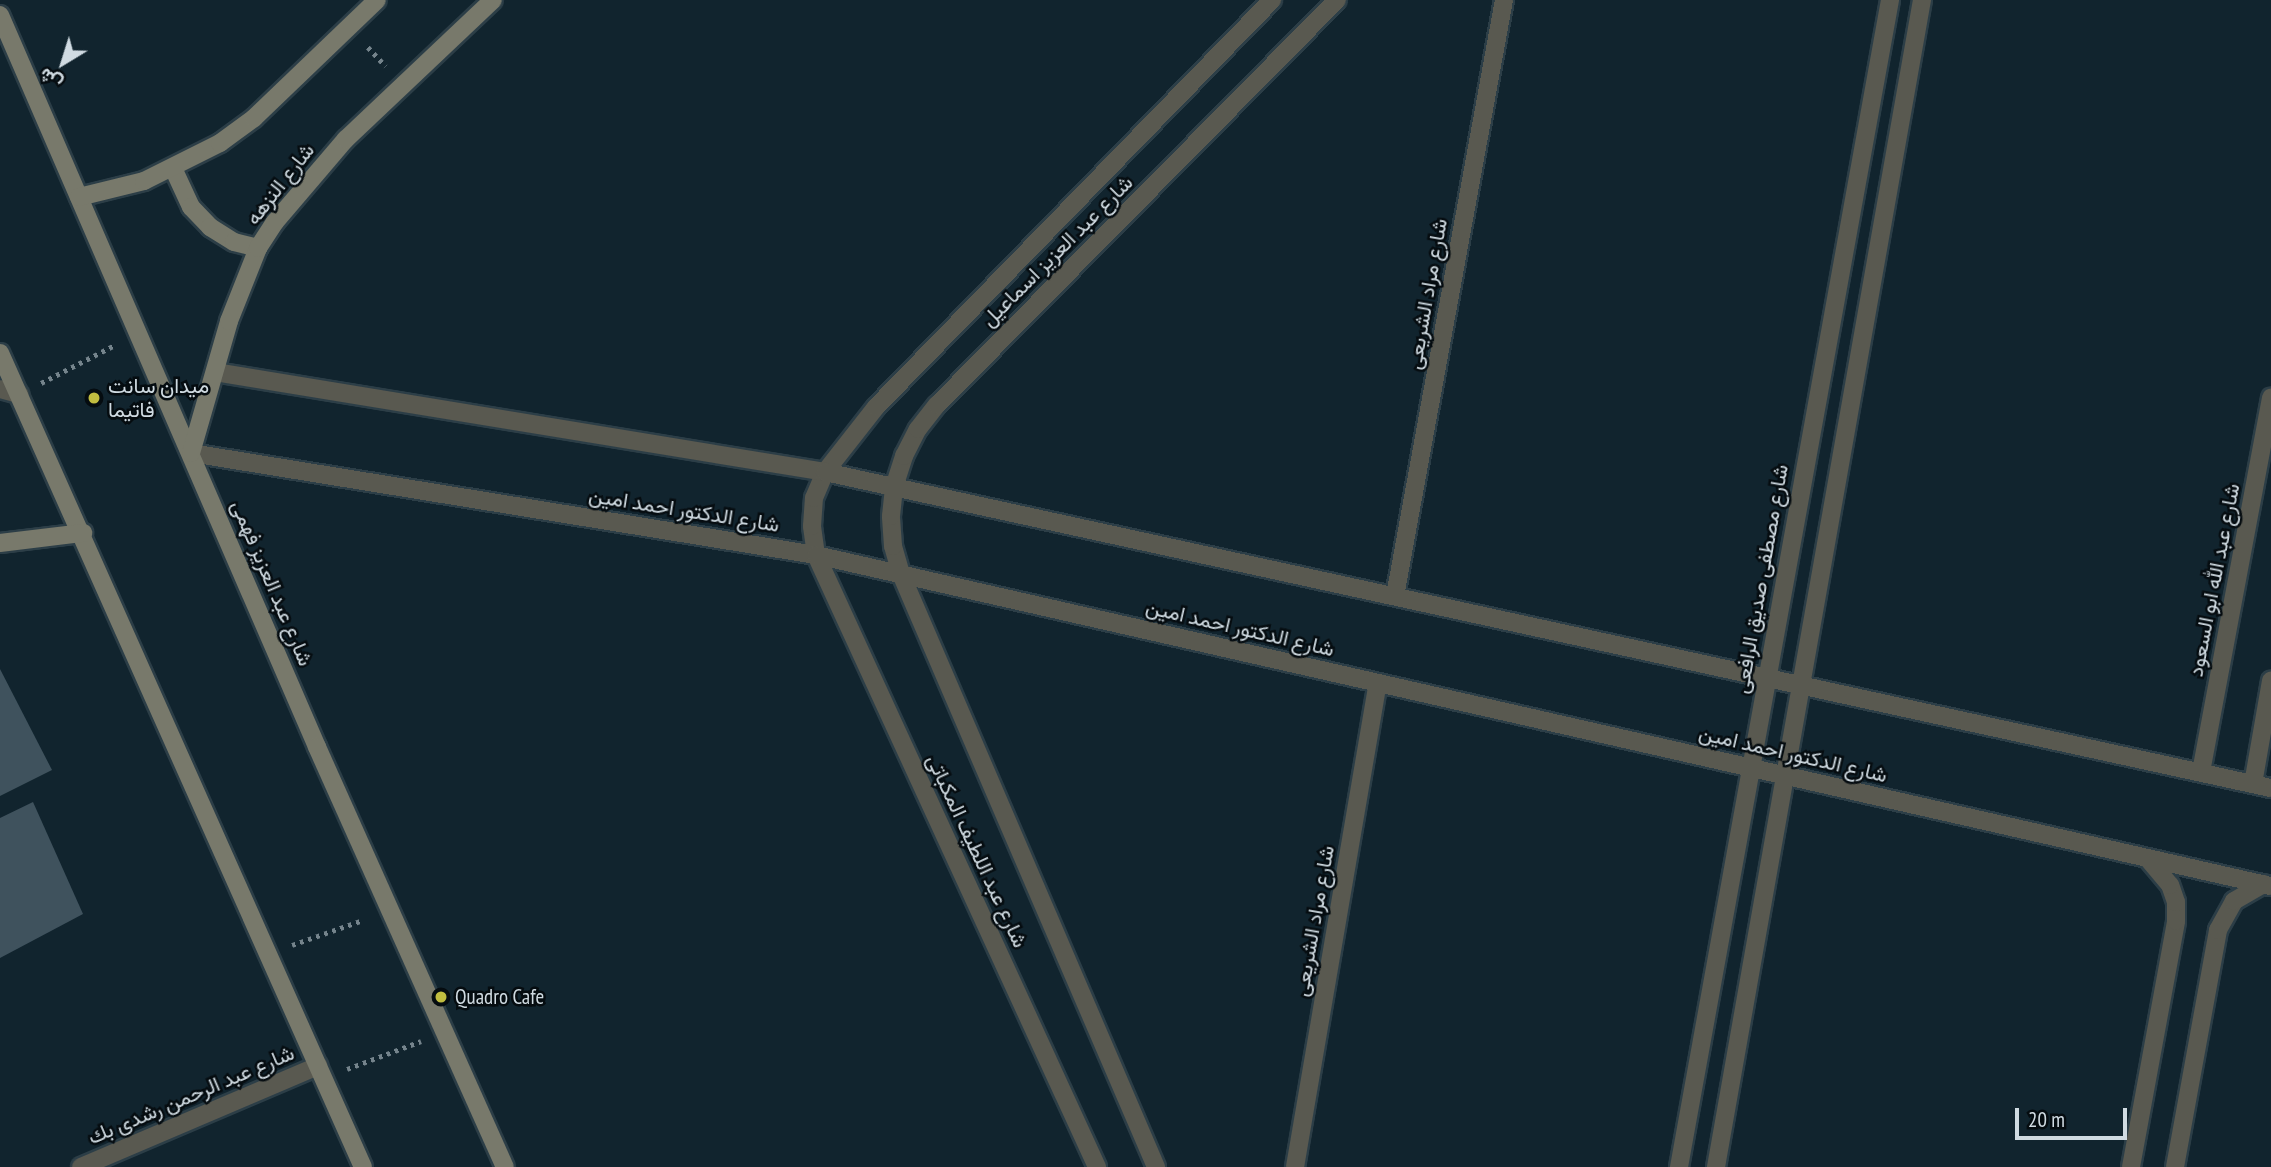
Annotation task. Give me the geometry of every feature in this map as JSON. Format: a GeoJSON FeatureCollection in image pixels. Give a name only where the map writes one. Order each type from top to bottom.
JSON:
{"type":"FeatureCollection","features":[{"type":"Feature","properties":{"kind":"main road"},"geometry":{"type":"LineString","coordinates":[[79,197],[144,181],[220,142],[254,118],[377,0]]}},
{"type":"Feature","properties":{"kind":"main road","name":"شارع النزهه"},"geometry":{"type":"LineString","coordinates":[[191,453],[229,321],[258,248],[304,185],[346,139],[493,0]]}},
{"type":"Feature","properties":{"kind":"main road","name":"شارع عبد العزيز فهمى"},"geometry":{"type":"LineString","coordinates":[[0,15],[317,747],[393,910],[505,1167]]}},
{"type":"Feature","properties":{"kind":"main road"},"geometry":{"type":"LineString","coordinates":[[173,168],[191,207],[209,227],[234,242],[258,248]]}},
{"type":"Feature","properties":{"kind":"main road"},"geometry":{"type":"LineString","coordinates":[[0,353],[83,533],[363,1167]]}},
{"type":"Feature","properties":{"kind":"main road"},"geometry":{"type":"LineString","coordinates":[[0,542],[83,533]]}},
{"type":"Feature","properties":{"kind":"street","name":"شارع عبد العزيز اسماعيل"},"geometry":{"type":"LineString","coordinates":[[816,555],[811,526],[814,498],[825,472],[876,407],[1272,0]]}},
{"type":"Feature","properties":{"kind":"street","name":"شارع عبد العزيز اسماعيل"},"geometry":{"type":"LineString","coordinates":[[901,574],[892,526],[894,487],[904,456],[918,429],[937,405],[1337,0]]}},
{"type":"Feature","properties":{"kind":"street","name":"شارع مراد الشريعى"},"geometry":{"type":"LineString","coordinates":[[1395,596],[1504,0]]}},
{"type":"Feature","properties":{"kind":"street","name":"شارع مصطفى صديق الرافعى"},"geometry":{"type":"LineString","coordinates":[[1679,1167],[1890,0]]}},
{"type":"Feature","properties":{"kind":"street"},"geometry":{"type":"LineString","coordinates":[[1716,1167],[1922,0]]}},
{"type":"Feature","properties":{"kind":"street"},"geometry":{"type":"LineString","coordinates":[[215,372],[825,472],[2262,786],[2271,681]]}},
{"type":"Feature","properties":{"kind":"street"},"geometry":{"type":"LineString","coordinates":[[0,389],[19,394]]}},
{"type":"Feature","properties":{"kind":"street","name":"شارع عبد الله ابو السعود"},"geometry":{"type":"LineString","coordinates":[[2201,772],[2271,397]]}},
{"type":"Feature","properties":{"kind":"street","name":"شارع الدكتور احمد امين"},"geometry":{"type":"LineString","coordinates":[[191,453],[816,555],[2267,885]]}},
{"type":"Feature","properties":{"kind":"street","name":"شارع عبد اللطيف المكباتى"},"geometry":{"type":"LineString","coordinates":[[816,555],[1097,1167]]}},
{"type":"Feature","properties":{"kind":"street","name":"شارع عبد اللطيف المكباتى"},"geometry":{"type":"LineString","coordinates":[[901,574],[1156,1167]]}},
{"type":"Feature","properties":{"kind":"street","name":"شارع مراد الشريعى"},"geometry":{"type":"LineString","coordinates":[[1295,1167],[1378,683]]}},
{"type":"Feature","properties":{"kind":"street"},"geometry":{"type":"LineString","coordinates":[[2131,1167],[2176,921],[2176,902],[2170,885],[2147,858]]}},
{"type":"Feature","properties":{"kind":"street"},"geometry":{"type":"LineString","coordinates":[[2175,1167],[2218,930],[2234,901],[2267,885]]}},
{"type":"Feature","properties":{"kind":"street","name":"شارع عبد الرحمن رشدى بك"},"geometry":{"type":"LineString","coordinates":[[81,1167],[321,1072]]}},
{"type":"Feature","properties":{"kind":"path"},"geometry":{"type":"LineString","coordinates":[[349,27],[403,85]]}},
{"type":"Feature","properties":{"kind":"path"},"geometry":{"type":"LineString","coordinates":[[19,394],[139,333]]}},
{"type":"Feature","properties":{"kind":"path"},"geometry":{"type":"LineString","coordinates":[[268,953],[393,910]]}},
{"type":"Feature","properties":{"kind":"path"},"geometry":{"type":"LineString","coordinates":[[321,1072],[446,1032]]}},
{"type":"Feature","properties":{"kind":"building"},"geometry":{"type":"Polygon","coordinates":[[[0,669],[52,770],[0,796],[0,669]]]}},
{"type":"Feature","properties":{"kind":"building"},"geometry":{"type":"Polygon","coordinates":[[[33,802],[83,914],[0,958],[0,818],[33,802]]]}},
{"type":"Feature","properties":{"kind":"place","name":"ميدان سانت فاتيما"},"geometry":{"type":"Point","coordinates":[94,398]}},
{"type":"Feature","properties":{"kind":"place","name":"Quadro Cafe"},"geometry":{"type":"Point","coordinates":[441,997]}}]}
